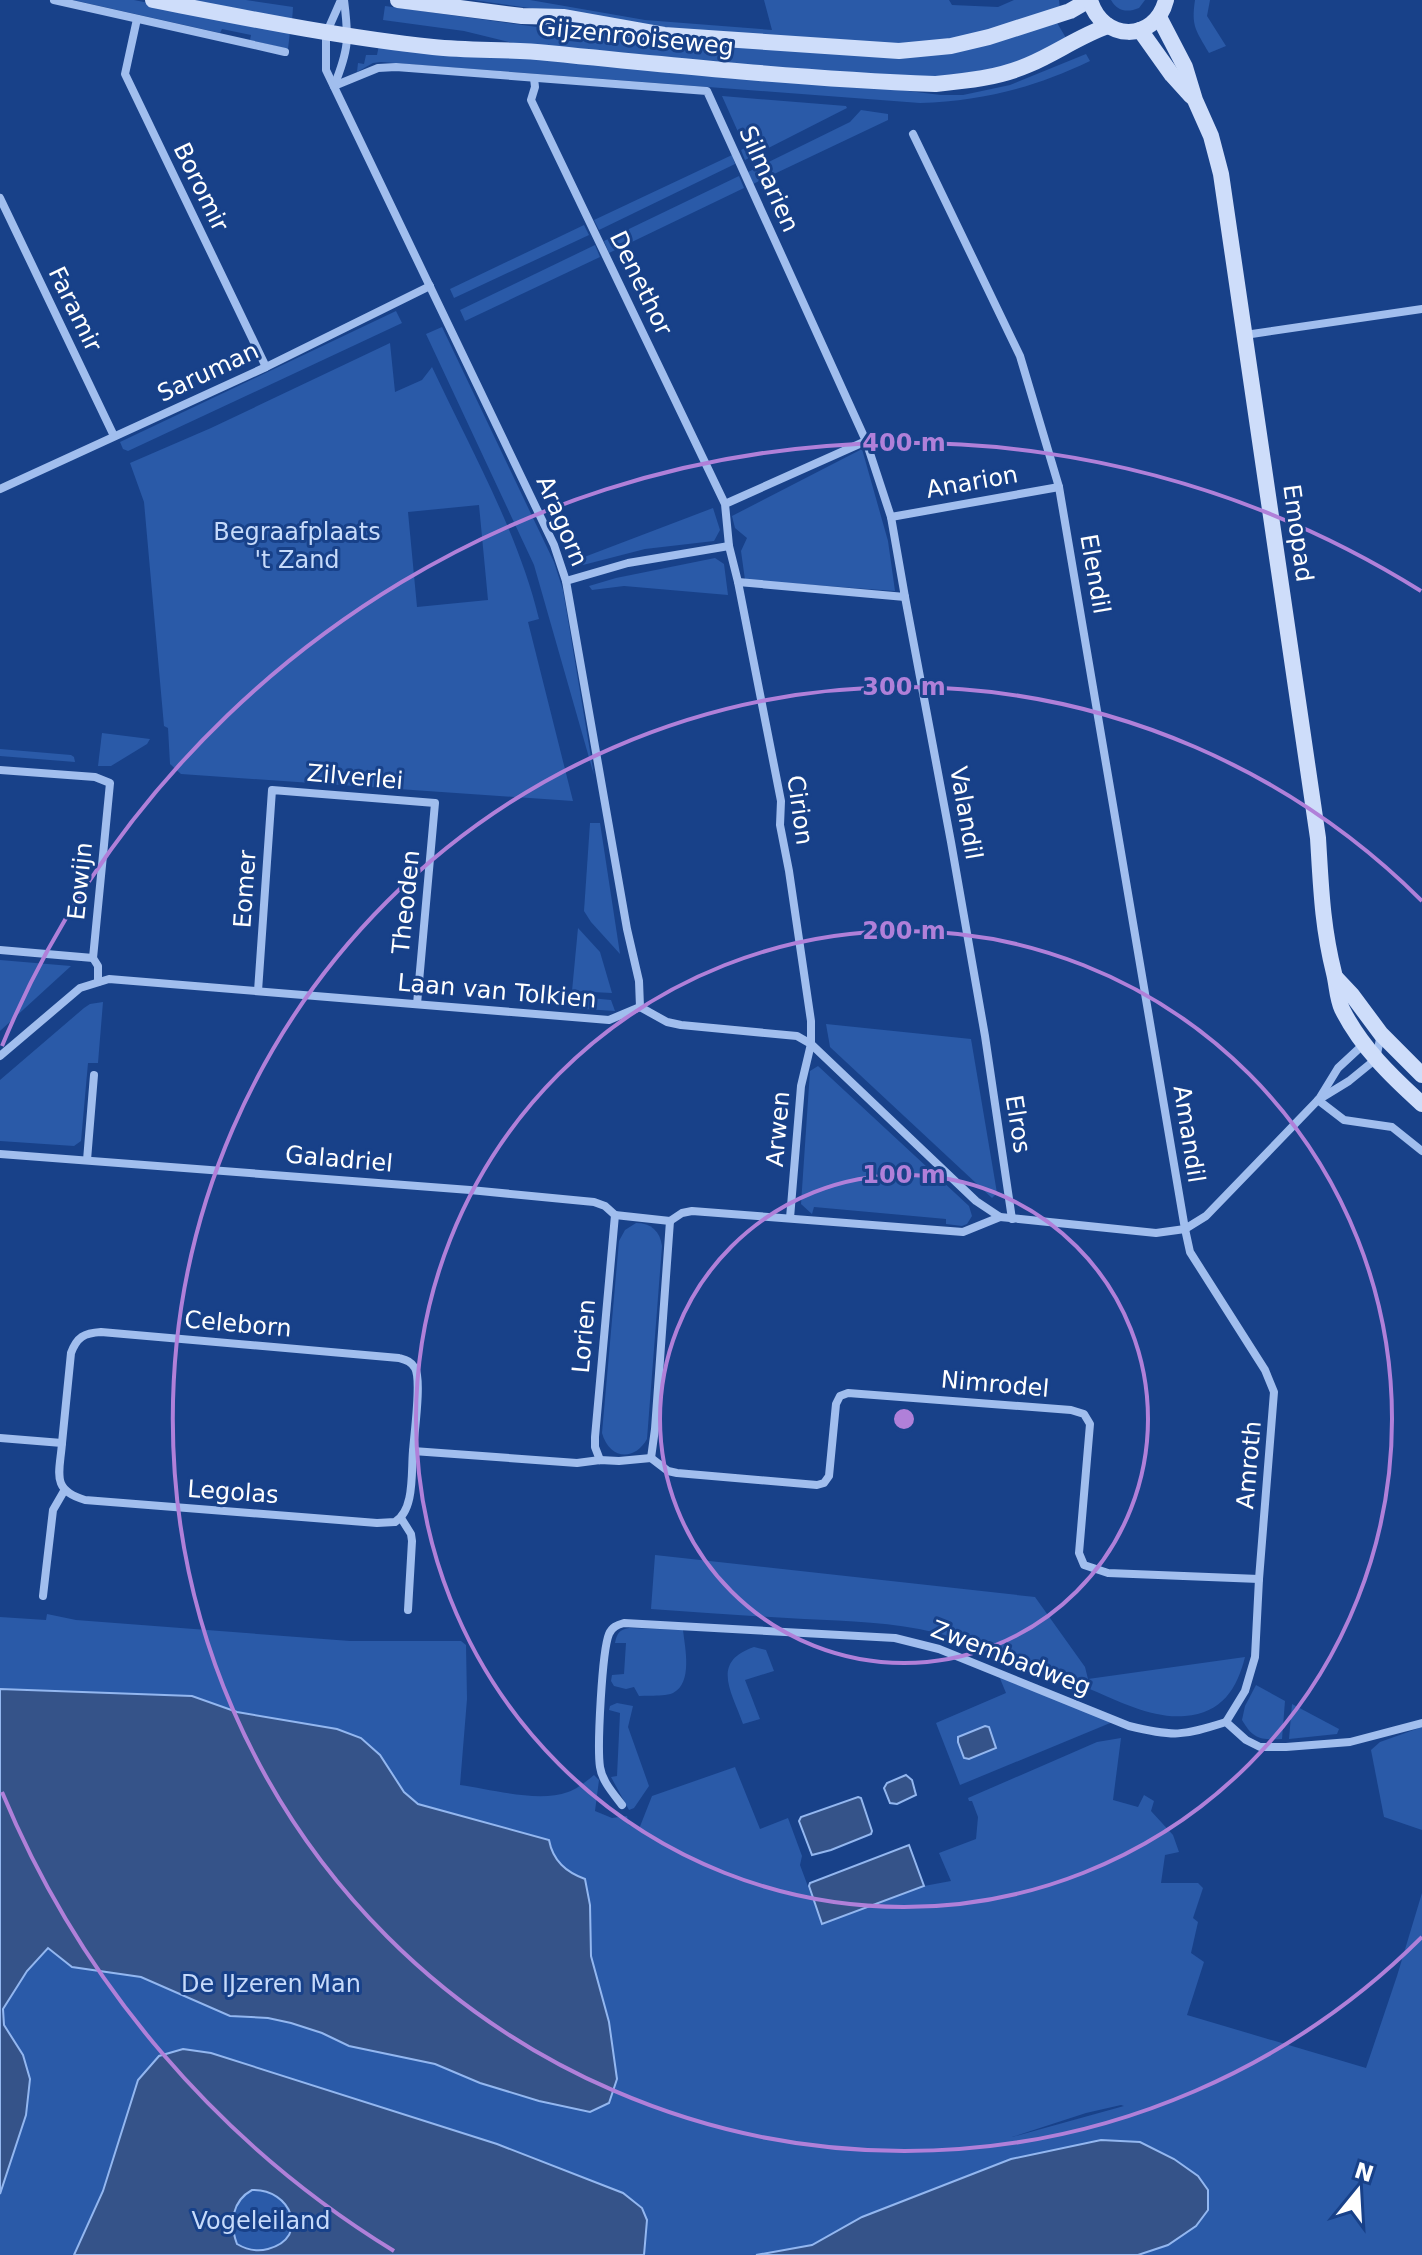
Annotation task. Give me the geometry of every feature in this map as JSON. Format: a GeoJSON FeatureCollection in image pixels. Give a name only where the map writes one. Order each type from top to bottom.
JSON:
{"type":"FeatureCollection","features":[{"type":"Feature","properties":{"kind":"main road","name":"Gijzenrooiseweg"},"geometry":{"type":"LineString","coordinates":[[153,0],[326,34],[476,51],[524,50],[711,69],[935,84],[971,81],[1015,70],[1108,26]]}},
{"type":"Feature","properties":{"kind":"main road","name":"Gijzenrooiseweg"},"geometry":{"type":"LineString","coordinates":[[398,0],[522,16],[563,17],[664,35],[899,51],[951,46],[989,37],[1070,11],[1089,0]]}},
{"type":"Feature","properties":{"kind":"main road"},"geometry":{"type":"LineString","coordinates":[[1089,0],[1096,15],[1108,26],[1123,32],[1151,25],[1159,17],[1166,0]]}},
{"type":"Feature","properties":{"kind":"main road","name":"Emopad"},"geometry":{"type":"LineString","coordinates":[[1159,17],[1185,67],[1211,136],[1221,174],[1318,838],[1323,928],[1340,1005],[1376,1059],[1422,1104]]}},
{"type":"Feature","properties":{"kind":"main road","name":"Emopad"},"geometry":{"type":"LineString","coordinates":[[1140,30],[1172,75],[1195,100]]}},
{"type":"Feature","properties":{"kind":"main road","name":"Emopad"},"geometry":{"type":"LineString","coordinates":[[1335,976],[1381,1034],[1422,1075]]}},
{"type":"Feature","properties":{"kind":"street"},"geometry":{"type":"LineString","coordinates":[[54,0],[285,52]]}},
{"type":"Feature","properties":{"kind":"street","name":"Aragorn"},"geometry":{"type":"LineString","coordinates":[[342,0],[326,34],[326,70],[554,545],[566,581],[627,929],[639,981],[640,1007]]}},
{"type":"Feature","properties":{"kind":"street","name":"Aragorn"},"geometry":{"type":"LineString","coordinates":[[334,86],[349,37],[342,0]]}},
{"type":"Feature","properties":{"kind":"street","name":"Boromir"},"geometry":{"type":"LineString","coordinates":[[137,19],[125,74],[266,367]]}},
{"type":"Feature","properties":{"kind":"street"},"geometry":{"type":"LineString","coordinates":[[334,86],[378,68],[396,67],[534,78]]}},
{"type":"Feature","properties":{"kind":"street","name":"Silmarien"},"geometry":{"type":"LineString","coordinates":[[534,78],[707,91],[866,441]]}},
{"type":"Feature","properties":{"kind":"street","name":"Denethor"},"geometry":{"type":"LineString","coordinates":[[534,78],[531,100],[725,504]]}},
{"type":"Feature","properties":{"kind":"street","name":"Elendil"},"geometry":{"type":"LineString","coordinates":[[913,134],[1020,356],[1059,487],[1155,1045]]}},
{"type":"Feature","properties":{"kind":"street","name":"Faramir"},"geometry":{"type":"LineString","coordinates":[[0,198],[114,436]]}},
{"type":"Feature","properties":{"kind":"street","name":"Saruman"},"geometry":{"type":"LineString","coordinates":[[0,489],[266,367],[430,286]]}},
{"type":"Feature","properties":{"kind":"street"},"geometry":{"type":"LineString","coordinates":[[1245,335],[1422,309]]}},
{"type":"Feature","properties":{"kind":"street"},"geometry":{"type":"LineString","coordinates":[[725,504],[866,441]]}},
{"type":"Feature","properties":{"kind":"street","name":"Valandil"},"geometry":{"type":"LineString","coordinates":[[866,441],[891,517],[985,1036]]}},
{"type":"Feature","properties":{"kind":"street","name":"Anarion"},"geometry":{"type":"LineString","coordinates":[[891,517],[1059,487]]}},
{"type":"Feature","properties":{"kind":"street","name":"Cirion"},"geometry":{"type":"LineString","coordinates":[[725,504],[729,546],[781,801],[780,825],[811,1021],[811,1044]]}},
{"type":"Feature","properties":{"kind":"street"},"geometry":{"type":"LineString","coordinates":[[566,581],[628,563],[729,546]]}},
{"type":"Feature","properties":{"kind":"street"},"geometry":{"type":"LineString","coordinates":[[738,582],[905,597]]}},
{"type":"Feature","properties":{"kind":"street","name":"Eowijn"},"geometry":{"type":"LineString","coordinates":[[0,770],[95,777],[110,783],[93,958],[98,966],[98,982]]}},
{"type":"Feature","properties":{"kind":"street","name":"Zilverlei"},"geometry":{"type":"LineString","coordinates":[[272,790],[435,803]]}},
{"type":"Feature","properties":{"kind":"street","name":"Eomer"},"geometry":{"type":"LineString","coordinates":[[258,991],[272,790]]}},
{"type":"Feature","properties":{"kind":"street","name":"Theoden"},"geometry":{"type":"LineString","coordinates":[[417,1004],[435,803]]}},
{"type":"Feature","properties":{"kind":"street"},"geometry":{"type":"LineString","coordinates":[[0,950],[93,958]]}},
{"type":"Feature","properties":{"kind":"street","name":"Laan van Tolkien"},"geometry":{"type":"LineString","coordinates":[[0,1056],[80,988],[109,979],[609,1020],[640,1007]]}},
{"type":"Feature","properties":{"kind":"street"},"geometry":{"type":"LineString","coordinates":[[640,1007],[667,1022],[797,1036],[811,1044],[976,1201],[1000,1217],[1156,1233],[1185,1229],[1206,1216],[1318,1100],[1338,1068],[1364,1044],[1381,1034]]}},
{"type":"Feature","properties":{"kind":"street"},"geometry":{"type":"LineString","coordinates":[[1318,1100],[1376,1059],[1381,1034]]}},
{"type":"Feature","properties":{"kind":"street","name":"Elros"},"geometry":{"type":"LineString","coordinates":[[985,1036],[1012,1219]]}},
{"type":"Feature","properties":{"kind":"street","name":"Arwen"},"geometry":{"type":"LineString","coordinates":[[790,1218],[801,1086],[811,1044]]}},
{"type":"Feature","properties":{"kind":"street","name":"Amandil"},"geometry":{"type":"LineString","coordinates":[[1155,1045],[1185,1229]]}},
{"type":"Feature","properties":{"kind":"street"},"geometry":{"type":"LineString","coordinates":[[87,1160],[94,1075]]}},
{"type":"Feature","properties":{"kind":"street"},"geometry":{"type":"LineString","coordinates":[[1318,1100],[1344,1120],[1392,1127],[1422,1151]]}},
{"type":"Feature","properties":{"kind":"street","name":"Galadriel"},"geometry":{"type":"LineString","coordinates":[[0,1154],[594,1202],[615,1215],[670,1221]]}},
{"type":"Feature","properties":{"kind":"street"},"geometry":{"type":"LineString","coordinates":[[408,1610],[412,1541],[401,1518],[407,1506],[413,1451],[577,1463],[651,1458],[670,1221],[682,1213],[692,1211],[963,1232],[1000,1217]]}},
{"type":"Feature","properties":{"kind":"street","name":"Lorien"},"geometry":{"type":"LineString","coordinates":[[600,1460],[595,1437],[615,1215]]}},
{"type":"Feature","properties":{"kind":"street","name":"Amroth"},"geometry":{"type":"LineString","coordinates":[[1185,1229],[1190,1252],[1265,1370],[1274,1392],[1255,1657],[1245,1691],[1226,1722]]}},
{"type":"Feature","properties":{"kind":"street","name":"Celeborn"},"geometry":{"type":"LineString","coordinates":[[62,1443],[71,1353],[80,1337],[101,1332],[399,1358],[410,1362],[418,1382],[413,1451]]}},
{"type":"Feature","properties":{"kind":"street","name":"Nimrodel"},"geometry":{"type":"LineString","coordinates":[[651,1458],[668,1471],[677,1473],[817,1485],[824,1483],[829,1476],[836,1404],[840,1396],[848,1393],[1071,1410],[1084,1414],[1090,1424],[1079,1538],[1079,1553],[1084,1565],[1108,1573],[1259,1579]]}},
{"type":"Feature","properties":{"kind":"street"},"geometry":{"type":"LineString","coordinates":[[0,1438],[62,1443],[60,1479],[64,1491],[53,1510],[43,1596]]}},
{"type":"Feature","properties":{"kind":"street","name":"Legolas"},"geometry":{"type":"LineString","coordinates":[[64,1491],[75,1497],[101,1502],[377,1523],[395,1522],[401,1518]]}},
{"type":"Feature","properties":{"kind":"street","name":"Zwembadweg"},"geometry":{"type":"LineString","coordinates":[[622,1805],[600,1769],[599,1750],[605,1654],[612,1629],[624,1623],[895,1638],[939,1649],[1129,1726],[1178,1735],[1226,1722]]}},
{"type":"Feature","properties":{"kind":"street"},"geometry":{"type":"LineString","coordinates":[[1226,1722],[1246,1740],[1260,1747],[1350,1742],[1422,1723]]}},
{"type":"Feature","properties":{"kind":"green space"},"geometry":{"type":"Polygon","coordinates":[[[73,0],[134,0],[290,32],[288,49],[250,40],[251,35],[222,29],[220,33],[73,0]]]}},
{"type":"Feature","properties":{"kind":"green space"},"geometry":{"type":"Polygon","coordinates":[[[181,0],[246,0],[293,7],[292,22],[181,0]]]}},
{"type":"Feature","properties":{"kind":"green space"},"geometry":{"type":"Polygon","coordinates":[[[473,0],[530,0],[645,20],[772,30],[764,0],[949,0],[952,5],[998,7],[1014,0],[1059,0],[1060,8],[982,33],[931,44],[892,46],[654,29],[473,0]]]}},
{"type":"Feature","properties":{"kind":"green space"},"geometry":{"type":"Polygon","coordinates":[[[1111,0],[1145,0],[1139,8],[1126,11],[1116,7],[1111,0]]]}},
{"type":"Feature","properties":{"kind":"green space"},"geometry":{"type":"Polygon","coordinates":[[[1195,0],[1210,0],[1207,16],[1226,46],[1209,53],[1196,28],[1195,0]]]}},
{"type":"Feature","properties":{"kind":"green space"},"geometry":{"type":"Polygon","coordinates":[[[385,6],[537,27],[876,56],[1056,21],[1066,38],[1003,67],[930,79],[538,49],[464,31],[383,20],[385,6]]]}},
{"type":"Feature","properties":{"kind":"green space"},"geometry":{"type":"Polygon","coordinates":[[[379,45],[825,81],[941,95],[963,95],[1010,85],[1086,54],[1090,61],[1048,79],[1007,91],[920,103],[381,62],[357,72],[358,63],[364,64],[366,55],[377,55],[379,45]]]}},
{"type":"Feature","properties":{"kind":"green space"},"geometry":{"type":"Polygon","coordinates":[[[722,96],[847,108],[745,160],[741,150],[749,146],[747,141],[743,143],[722,96]]]}},
{"type":"Feature","properties":{"kind":"green space"},"geometry":{"type":"Polygon","coordinates":[[[861,110],[888,114],[888,120],[753,184],[748,172],[850,122],[861,110]]]}},
{"type":"Feature","properties":{"kind":"green space"},"geometry":{"type":"Polygon","coordinates":[[[732,155],[735,164],[599,230],[594,220],[732,155]]]}},
{"type":"Feature","properties":{"kind":"green space"},"geometry":{"type":"Polygon","coordinates":[[[739,176],[744,188],[609,253],[604,241],[739,176]]]}},
{"type":"Feature","properties":{"kind":"green space"},"geometry":{"type":"Polygon","coordinates":[[[584,225],[589,235],[454,298],[450,289],[584,225]]]}},
{"type":"Feature","properties":{"kind":"green space"},"geometry":{"type":"Polygon","coordinates":[[[595,245],[600,257],[465,321],[460,310],[595,245]]]}},
{"type":"Feature","properties":{"kind":"green space"},"geometry":{"type":"Polygon","coordinates":[[[396,311],[402,323],[128,451],[123,449],[120,442],[396,311]]]}},
{"type":"Feature","properties":{"kind":"green space"},"geometry":{"type":"Polygon","coordinates":[[[442,327],[554,562],[563,590],[594,775],[534,565],[426,334],[442,327]]]}},
{"type":"Feature","properties":{"kind":"green space","name":"Begraafplaats 't Zand"},"geometry":{"type":"Polygon","coordinates":[[[390,343],[395,392],[422,380],[432,367],[506,522],[530,587],[539,619],[528,622],[573,801],[181,774],[170,764],[144,502],[130,463],[390,343]],[[479,505],[408,512],[417,607],[488,600],[479,505]]]}},
{"type":"Feature","properties":{"kind":"green space"},"geometry":{"type":"Polygon","coordinates":[[[862,449],[888,541],[895,591],[745,580],[741,551],[747,538],[735,528],[732,516],[862,449]]]}},
{"type":"Feature","properties":{"kind":"green space"},"geometry":{"type":"Polygon","coordinates":[[[713,508],[720,530],[714,541],[645,549],[583,565],[579,559],[713,508]]]}},
{"type":"Feature","properties":{"kind":"green space"},"geometry":{"type":"Polygon","coordinates":[[[715,558],[724,564],[728,595],[624,586],[592,590],[589,586],[616,578],[715,558]]]}},
{"type":"Feature","properties":{"kind":"green space"},"geometry":{"type":"Polygon","coordinates":[[[102,733],[150,739],[147,744],[111,766],[98,766],[102,733]]]}},
{"type":"Feature","properties":{"kind":"green space"},"geometry":{"type":"Polygon","coordinates":[[[0,749],[71,755],[75,762],[0,756],[0,749]]]}},
{"type":"Feature","properties":{"kind":"green space"},"geometry":{"type":"Polygon","coordinates":[[[590,823],[600,823],[620,954],[584,911],[590,823]]]}},
{"type":"Feature","properties":{"kind":"green space"},"geometry":{"type":"Polygon","coordinates":[[[578,928],[600,952],[612,993],[572,991],[578,928]]]}},
{"type":"Feature","properties":{"kind":"green space"},"geometry":{"type":"Polygon","coordinates":[[[0,960],[71,966],[0,1031],[0,960]]]}},
{"type":"Feature","properties":{"kind":"green space"},"geometry":{"type":"Polygon","coordinates":[[[570,996],[611,1000],[615,1011],[569,1008],[570,996]]]}},
{"type":"Feature","properties":{"kind":"green space"},"geometry":{"type":"Polygon","coordinates":[[[103,1002],[98,1063],[88,1063],[81,1141],[74,1146],[0,1141],[0,1080],[84,1008],[103,1002]]]}},
{"type":"Feature","properties":{"kind":"green space"},"geometry":{"type":"Polygon","coordinates":[[[826,1024],[971,1039],[997,1193],[992,1198],[830,1047],[826,1024]]]}},
{"type":"Feature","properties":{"kind":"green space"},"geometry":{"type":"Polygon","coordinates":[[[818,1066],[969,1206],[972,1216],[967,1224],[946,1224],[946,1219],[814,1207],[812,1214],[801,1204],[810,1071],[818,1066]]]}},
{"type":"Feature","properties":{"kind":"green space"},"geometry":{"type":"Polygon","coordinates":[[[636,1223],[654,1229],[662,1246],[647,1439],[635,1451],[622,1454],[610,1448],[602,1433],[619,1241],[625,1230],[636,1223]]]}},
{"type":"Feature","properties":{"kind":"green space"},"geometry":{"type":"Polygon","coordinates":[[[655,1555],[1035,1597],[1085,1667],[1088,1679],[1245,1657],[1232,1689],[1218,1704],[1198,1714],[1161,1715],[976,1645],[920,1629],[651,1609],[655,1555]]]}},
{"type":"Feature","properties":{"kind":"green space","name":"De IJzeren Man"},"geometry":{"type":"Polygon","coordinates":[[[47,1614],[76,1620],[350,1641],[461,1641],[466,1645],[467,1699],[460,1785],[543,1796],[571,1791],[594,1775],[599,1780],[595,1811],[612,1818],[627,1816],[629,1825],[639,1829],[652,1796],[735,1767],[760,1829],[788,1818],[802,1856],[800,1865],[822,1924],[924,1886],[951,1881],[939,1853],[976,1839],[978,1817],[968,1798],[1097,1742],[1121,1738],[1113,1800],[1138,1807],[1144,1795],[1154,1801],[1151,1811],[1173,1835],[1179,1852],[1165,1855],[1161,1883],[1198,1883],[1203,1888],[1193,1918],[1198,1922],[1191,1953],[1204,1962],[1187,2015],[1366,2068],[1422,1893],[1422,2255],[0,2255],[0,1617],[46,1620],[47,1614]],[[1124,2106],[1086,2113],[1012,2137],[1124,2106]]]}},
{"type":"Feature","properties":{"kind":"green space"},"geometry":{"type":"Polygon","coordinates":[[[629,1628],[683,1630],[685,1673],[679,1688],[673,1693],[639,1696],[634,1687],[614,1686],[612,1675],[624,1674],[626,1643],[615,1643],[618,1634],[629,1628]]]}},
{"type":"Feature","properties":{"kind":"green space"},"geometry":{"type":"Polygon","coordinates":[[[754,1647],[766,1650],[774,1671],[745,1680],[760,1719],[743,1724],[730,1690],[728,1670],[740,1653],[754,1647]]]}},
{"type":"Feature","properties":{"kind":"green space"},"geometry":{"type":"Polygon","coordinates":[[[999,1676],[1115,1721],[960,1785],[936,1723],[1006,1693],[999,1676]]]}},
{"type":"Feature","properties":{"kind":"green space"},"geometry":{"type":"Polygon","coordinates":[[[1256,1685],[1285,1701],[1282,1739],[1258,1737],[1242,1720],[1245,1706],[1256,1685]]]}},
{"type":"Feature","properties":{"kind":"green space"},"geometry":{"type":"Polygon","coordinates":[[[617,1703],[633,1706],[628,1727],[649,1786],[634,1808],[629,1810],[611,1777],[617,1776],[620,1713],[609,1710],[617,1703]]]}},
{"type":"Feature","properties":{"kind":"green space"},"geometry":{"type":"Polygon","coordinates":[[[1292,1704],[1339,1729],[1337,1734],[1289,1739],[1292,1704]]]}},
{"type":"Feature","properties":{"kind":"green space"},"geometry":{"type":"Polygon","coordinates":[[[1422,1727],[1422,1830],[1384,1817],[1371,1750],[1380,1742],[1422,1727]]]}},
{"type":"Feature","properties":{"kind":"shaded area"},"geometry":{"type":"Polygon","coordinates":[[[0,1689],[192,1696],[237,1712],[337,1729],[361,1738],[380,1755],[404,1792],[418,1804],[549,1840],[561,1865],[585,1879],[590,1905],[591,1956],[609,2022],[617,2079],[609,2103],[590,2112],[539,2101],[480,2083],[435,2064],[349,2046],[291,2023],[230,2016],[141,1977],[72,1967],[48,1948],[27,1971],[3,2009],[4,2025],[23,2055],[30,2079],[26,2115],[0,2194],[0,1689]]]}},
{"type":"Feature","properties":{"kind":"shaded area"},"geometry":{"type":"Polygon","coordinates":[[[989,1727],[996,1748],[969,1759],[964,1758],[958,1737],[989,1727]]]}},
{"type":"Feature","properties":{"kind":"shaded area"},"geometry":{"type":"Polygon","coordinates":[[[906,1775],[912,1780],[916,1795],[897,1804],[890,1803],[884,1788],[887,1783],[906,1775]]]}},
{"type":"Feature","properties":{"kind":"shaded area"},"geometry":{"type":"Polygon","coordinates":[[[861,1798],[871,1834],[812,1855],[799,1821],[801,1817],[861,1798]]]}},
{"type":"Feature","properties":{"kind":"shaded area"},"geometry":{"type":"Polygon","coordinates":[[[909,1845],[924,1886],[822,1924],[810,1883],[909,1845]]]}},
{"type":"Feature","properties":{"kind":"shaded area"},"geometry":{"type":"Polygon","coordinates":[[[183,2049],[211,2053],[497,2144],[623,2193],[642,2208],[647,2220],[644,2255],[74,2255],[103,2191],[138,2080],[159,2056],[183,2049]],[[252,2190],[236,2206],[233,2228],[237,2244],[248,2249],[268,2249],[289,2235],[291,2215],[286,2205],[266,2192],[252,2190]]]}},
{"type":"Feature","properties":{"kind":"shaded area"},"geometry":{"type":"Polygon","coordinates":[[[1101,2140],[1140,2142],[1174,2159],[1198,2176],[1208,2190],[1208,2210],[1196,2226],[1168,2245],[1138,2255],[756,2255],[812,2245],[862,2217],[1011,2159],[1101,2140]]]}},
{"type":"Feature","properties":{"kind":"park label","name":"Vogeleiland"},"geometry":{"type":"Point","coordinates":[261,2221]}}]}
